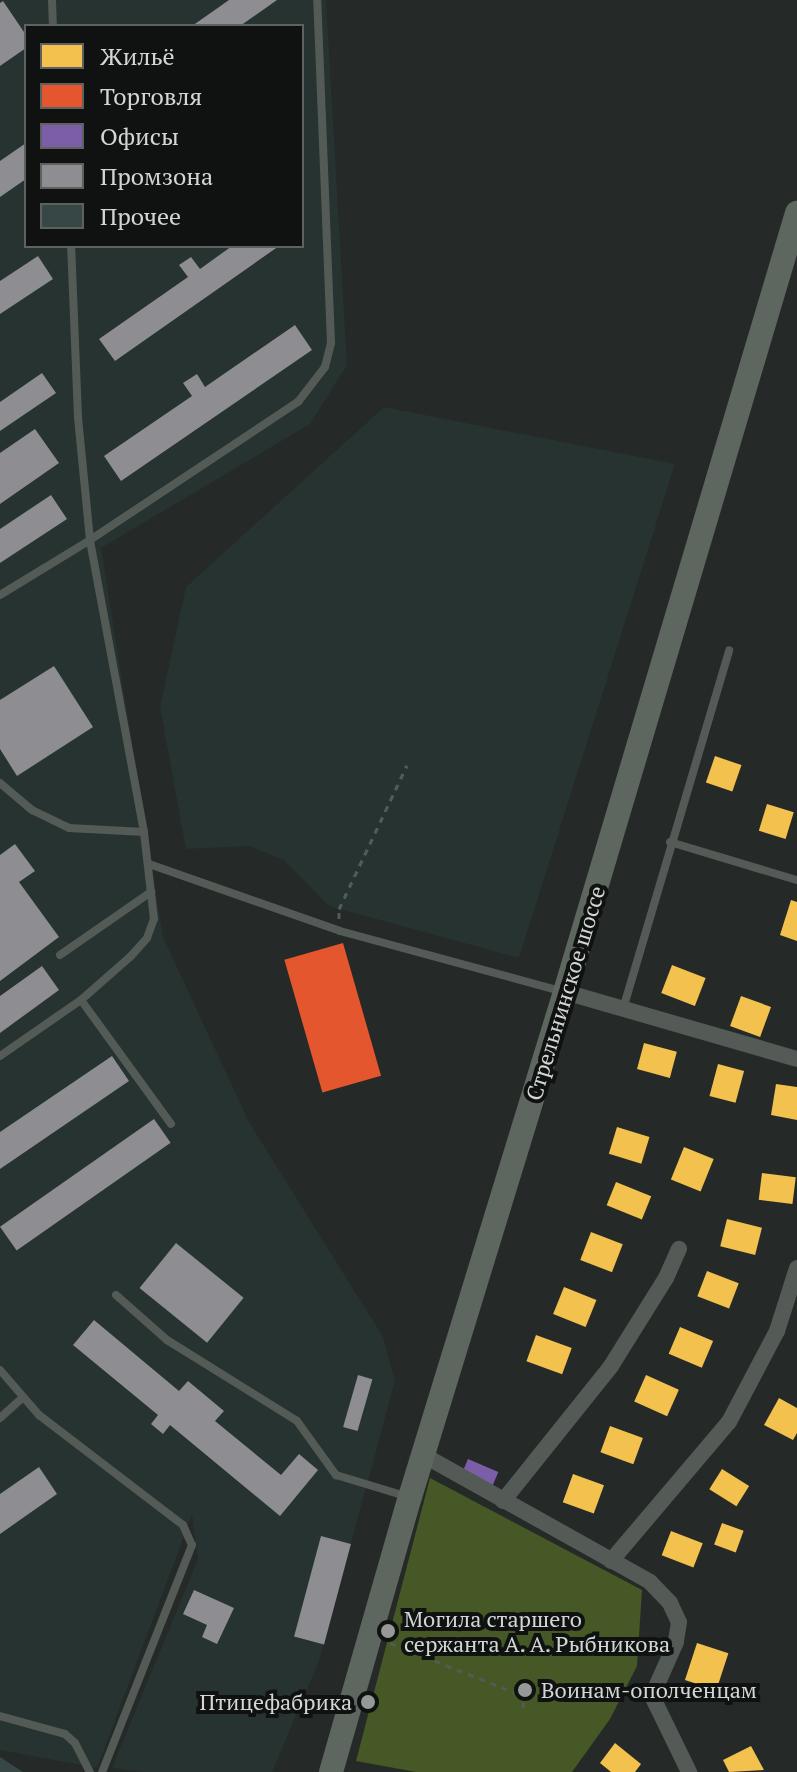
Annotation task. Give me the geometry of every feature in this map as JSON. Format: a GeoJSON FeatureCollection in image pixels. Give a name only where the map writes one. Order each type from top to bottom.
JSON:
{"type":"FeatureCollection","features":[{"type":"Feature","properties":{"kind":"main road","name":"Стрельнинское шоссе"},"geometry":{"type":"LineString","coordinates":[[331,1772],[410,1497],[565,992],[797,213]]}},
{"type":"Feature","properties":{"kind":"street"},"geometry":{"type":"LineString","coordinates":[[565,992],[797,1059]]}},
{"type":"Feature","properties":{"kind":"street"},"geometry":{"type":"LineString","coordinates":[[503,1501],[611,1366],[666,1278],[679,1249]]}},
{"type":"Feature","properties":{"kind":"street"},"geometry":{"type":"LineString","coordinates":[[611,1561],[729,1422],[777,1331],[797,1268]]}},
{"type":"Feature","properties":{"kind":"street"},"geometry":{"type":"LineString","coordinates":[[425,1456],[650,1582],[670,1603],[679,1622],[676,1642],[652,1696],[689,1772]]}},
{"type":"Feature","properties":{"kind":"lane"},"geometry":{"type":"LineString","coordinates":[[52,0],[53,24]]}},
{"type":"Feature","properties":{"kind":"lane"},"geometry":{"type":"LineString","coordinates":[[0,595],[90,540],[298,402],[325,367],[331,343],[317,0]]}},
{"type":"Feature","properties":{"kind":"lane"},"geometry":{"type":"LineString","coordinates":[[0,1056],[81,1000],[147,938],[154,919],[144,832],[90,540],[78,417],[71,248]]}},
{"type":"Feature","properties":{"kind":"lane"},"geometry":{"type":"LineString","coordinates":[[623,1009],[729,650]]}},
{"type":"Feature","properties":{"kind":"lane"},"geometry":{"type":"LineString","coordinates":[[0,783],[32,810],[69,828],[144,832]]}},
{"type":"Feature","properties":{"kind":"lane"},"geometry":{"type":"LineString","coordinates":[[670,842],[797,880]]}},
{"type":"Feature","properties":{"kind":"lane"},"geometry":{"type":"LineString","coordinates":[[149,864],[340,931],[565,992]]}},
{"type":"Feature","properties":{"kind":"lane"},"geometry":{"type":"LineString","coordinates":[[60,955],[151,892]]}},
{"type":"Feature","properties":{"kind":"lane"},"geometry":{"type":"LineString","coordinates":[[81,1000],[171,1124]]}},
{"type":"Feature","properties":{"kind":"lane"},"geometry":{"type":"LineString","coordinates":[[116,1295],[167,1340],[297,1421],[336,1475],[410,1497]]}},
{"type":"Feature","properties":{"kind":"lane"},"geometry":{"type":"LineString","coordinates":[[0,1370],[39,1415],[183,1525],[192,1545],[102,1772]]}},
{"type":"Feature","properties":{"kind":"lane"},"geometry":{"type":"LineString","coordinates":[[0,1418],[23,1397]]}},
{"type":"Feature","properties":{"kind":"lane"},"geometry":{"type":"LineString","coordinates":[[0,1716],[65,1734],[75,1743],[90,1772]]}},
{"type":"Feature","properties":{"kind":"path"},"geometry":{"type":"LineString","coordinates":[[340,931],[339,909],[407,765]]}},
{"type":"Feature","properties":{"kind":"path"},"geometry":{"type":"LineString","coordinates":[[380,1639],[519,1694],[524,1702],[521,1714]]}},
{"type":"Feature","properties":{"kind":"shaded area"},"geometry":{"type":"Polygon","coordinates":[[[0,0],[326,0],[347,365],[310,424],[101,548],[163,937],[249,1122],[383,1337],[395,1381],[319,1661],[272,1772],[143,1772],[112,1768],[198,1559],[192,1515],[97,1768],[0,1750],[0,0]]]}},
{"type":"Feature","properties":{"kind":"shaded area"},"geometry":{"type":"Polygon","coordinates":[[[384,407],[675,464],[519,958],[329,906],[284,860],[249,846],[186,849],[160,707],[186,587],[384,407]]]}},
{"type":"Feature","properties":{"kind":"green space"},"geometry":{"type":"Polygon","coordinates":[[[430,1478],[642,1590],[637,1666],[610,1719],[572,1772],[416,1772],[356,1761],[430,1478]]]}},
{"type":"Feature","properties":{"kind":"building: Жильё"},"geometry":{"type":"Polygon","coordinates":[[[715,756],[741,765],[732,792],[706,782],[715,756]]]}},
{"type":"Feature","properties":{"kind":"building: Жильё"},"geometry":{"type":"Polygon","coordinates":[[[767,804],[794,812],[786,839],[759,831],[767,804]]]}},
{"type":"Feature","properties":{"kind":"building: Жильё"},"geometry":{"type":"Polygon","coordinates":[[[791,900],[797,902],[797,941],[780,935],[791,900]]]}},
{"type":"Feature","properties":{"kind":"building: Жильё"},"geometry":{"type":"Polygon","coordinates":[[[672,965],[706,978],[695,1006],[661,993],[672,965]]]}},
{"type":"Feature","properties":{"kind":"building: Жильё"},"geometry":{"type":"Polygon","coordinates":[[[741,996],[771,1007],[760,1037],[730,1026],[741,996]]]}},
{"type":"Feature","properties":{"kind":"building: Жильё"},"geometry":{"type":"Polygon","coordinates":[[[644,1043],[677,1052],[670,1078],[637,1069],[644,1043]]]}},
{"type":"Feature","properties":{"kind":"building: Жильё"},"geometry":{"type":"Polygon","coordinates":[[[718,1064],[744,1071],[736,1103],[709,1096],[718,1064]]]}},
{"type":"Feature","properties":{"kind":"building: Жильё"},"geometry":{"type":"Polygon","coordinates":[[[776,1084],[797,1087],[797,1120],[771,1115],[776,1084]]]}},
{"type":"Feature","properties":{"kind":"building: Жильё"},"geometry":{"type":"Polygon","coordinates":[[[617,1127],[650,1137],[641,1164],[609,1154],[617,1127]]]}},
{"type":"Feature","properties":{"kind":"building: Жильё"},"geometry":{"type":"Polygon","coordinates":[[[684,1147],[714,1159],[701,1191],[671,1179],[684,1147]]]}},
{"type":"Feature","properties":{"kind":"building: Жильё"},"geometry":{"type":"Polygon","coordinates":[[[762,1173],[796,1177],[792,1204],[759,1200],[762,1173]]]}},
{"type":"Feature","properties":{"kind":"building: Жильё"},"geometry":{"type":"Polygon","coordinates":[[[616,1182],[651,1196],[642,1219],[607,1205],[616,1182]]]}},
{"type":"Feature","properties":{"kind":"building: Жильё"},"geometry":{"type":"Polygon","coordinates":[[[727,1219],[762,1228],[755,1255],[720,1246],[727,1219]]]}},
{"type":"Feature","properties":{"kind":"building: Жильё"},"geometry":{"type":"Polygon","coordinates":[[[591,1232],[623,1244],[612,1272],[580,1260],[591,1232]]]}},
{"type":"Feature","properties":{"kind":"building: Жильё"},"geometry":{"type":"Polygon","coordinates":[[[707,1271],[739,1283],[729,1308],[697,1296],[707,1271]]]}},
{"type":"Feature","properties":{"kind":"building: Жильё"},"geometry":{"type":"Polygon","coordinates":[[[564,1287],[596,1300],[586,1327],[553,1314],[564,1287]]]}},
{"type":"Feature","properties":{"kind":"building: Жильё"},"geometry":{"type":"Polygon","coordinates":[[[680,1327],[713,1341],[702,1368],[669,1354],[680,1327]]]}},
{"type":"Feature","properties":{"kind":"building: Жильё"},"geometry":{"type":"Polygon","coordinates":[[[536,1335],[572,1348],[562,1374],[526,1361],[536,1335]]]}},
{"type":"Feature","properties":{"kind":"building: Жильё"},"geometry":{"type":"Polygon","coordinates":[[[646,1375],[679,1390],[667,1416],[634,1401],[646,1375]]]}},
{"type":"Feature","properties":{"kind":"building: Жильё"},"geometry":{"type":"Polygon","coordinates":[[[779,1398],[797,1408],[797,1433],[793,1440],[764,1425],[779,1398]]]}},
{"type":"Feature","properties":{"kind":"building: Жильё"},"geometry":{"type":"Polygon","coordinates":[[[610,1426],[643,1438],[633,1464],[600,1452],[610,1426]]]}},
{"type":"Feature","properties":{"kind":"building: Жильё"},"geometry":{"type":"Polygon","coordinates":[[[722,1469],[749,1486],[736,1506],[709,1489],[722,1469]]]}},
{"type":"Feature","properties":{"kind":"building: Жильё"},"geometry":{"type":"Polygon","coordinates":[[[573,1474],[604,1485],[594,1513],[563,1502],[573,1474]]]}},
{"type":"Feature","properties":{"kind":"building: Жильё"},"geometry":{"type":"Polygon","coordinates":[[[722,1523],[744,1531],[736,1552],[714,1545],[722,1523]]]}},
{"type":"Feature","properties":{"kind":"building: Жильё"},"geometry":{"type":"Polygon","coordinates":[[[671,1531],[703,1543],[693,1567],[662,1555],[671,1531]]]}},
{"type":"Feature","properties":{"kind":"building: Жильё"},"geometry":{"type":"Polygon","coordinates":[[[697,1643],[728,1653],[716,1690],[685,1680],[697,1643]]]}},
{"type":"Feature","properties":{"kind":"building: Жильё"},"geometry":{"type":"Polygon","coordinates":[[[615,1743],[641,1764],[635,1772],[611,1772],[600,1763],[615,1743]]]}},
{"type":"Feature","properties":{"kind":"building: Жильё"},"geometry":{"type":"Polygon","coordinates":[[[751,1746],[764,1770],[729,1772],[723,1760],[751,1746]]]}},
{"type":"Feature","properties":{"kind":"building: Торговля"},"geometry":{"type":"Polygon","coordinates":[[[343,943],[381,1076],[322,1092],[284,960],[343,943]]]}},
{"type":"Feature","properties":{"kind":"building: Офисы"},"geometry":{"type":"Polygon","coordinates":[[[468,1459],[498,1472],[492,1488],[461,1475],[468,1459]]]}},
{"type":"Feature","properties":{"kind":"building: Промзона"},"geometry":{"type":"Polygon","coordinates":[[[229,0],[277,0],[243,24],[195,24],[229,0]]]}},
{"type":"Feature","properties":{"kind":"building: Промзона"},"geometry":{"type":"Polygon","coordinates":[[[3,1],[24,32],[24,49],[0,66],[0,3],[3,1]]]}},
{"type":"Feature","properties":{"kind":"building: Промзона"},"geometry":{"type":"Polygon","coordinates":[[[24,144],[24,180],[0,197],[0,161],[24,144]]]}},
{"type":"Feature","properties":{"kind":"building: Промзона"},"geometry":{"type":"Polygon","coordinates":[[[229,248],[276,248],[115,361],[99,339],[188,277],[179,265],[191,257],[200,269],[229,248]]]}},
{"type":"Feature","properties":{"kind":"building: Промзона"},"geometry":{"type":"Polygon","coordinates":[[[38,256],[53,279],[0,314],[0,281],[38,256]]]}},
{"type":"Feature","properties":{"kind":"building: Промзона"},"geometry":{"type":"Polygon","coordinates":[[[295,325],[312,350],[121,481],[104,456],[192,396],[183,383],[197,374],[205,387],[295,325]]]}},
{"type":"Feature","properties":{"kind":"building: Промзона"},"geometry":{"type":"Polygon","coordinates":[[[42,373],[56,393],[0,431],[0,402],[42,373]]]}},
{"type":"Feature","properties":{"kind":"building: Промзона"},"geometry":{"type":"Polygon","coordinates":[[[35,429],[59,463],[0,504],[0,453],[35,429]]]}},
{"type":"Feature","properties":{"kind":"building: Промзона"},"geometry":{"type":"Polygon","coordinates":[[[51,495],[67,519],[0,563],[0,529],[51,495]]]}},
{"type":"Feature","properties":{"kind":"building: Промзона"},"geometry":{"type":"Polygon","coordinates":[[[54,666],[93,727],[17,776],[0,749],[0,700],[54,666]]]}},
{"type":"Feature","properties":{"kind":"building: Промзона"},"geometry":{"type":"Polygon","coordinates":[[[15,844],[35,871],[19,882],[59,937],[0,981],[0,855],[15,844]]]}},
{"type":"Feature","properties":{"kind":"building: Промзона"},"geometry":{"type":"Polygon","coordinates":[[[42,966],[59,990],[0,1033],[0,996],[42,966]]]}},
{"type":"Feature","properties":{"kind":"building: Промзона"},"geometry":{"type":"Polygon","coordinates":[[[112,1056],[129,1081],[0,1169],[0,1132],[112,1056]]]}},
{"type":"Feature","properties":{"kind":"building: Промзона"},"geometry":{"type":"Polygon","coordinates":[[[154,1119],[171,1143],[17,1251],[0,1227],[154,1119]]]}},
{"type":"Feature","properties":{"kind":"building: Промзона"},"geometry":{"type":"Polygon","coordinates":[[[176,1243],[244,1298],[207,1343],[139,1288],[176,1243]]]}},
{"type":"Feature","properties":{"kind":"building: Промзона"},"geometry":{"type":"Polygon","coordinates":[[[94,1320],[179,1391],[188,1381],[224,1411],[215,1421],[281,1475],[299,1454],[318,1470],[280,1516],[170,1425],[163,1434],[151,1424],[158,1415],[73,1345],[94,1320]]]}},
{"type":"Feature","properties":{"kind":"building: Промзона"},"geometry":{"type":"Polygon","coordinates":[[[358,1375],[372,1379],[358,1431],[343,1427],[358,1375]]]}},
{"type":"Feature","properties":{"kind":"building: Промзона"},"geometry":{"type":"Polygon","coordinates":[[[39,1467],[57,1494],[0,1534],[0,1494],[39,1467]]]}},
{"type":"Feature","properties":{"kind":"building: Промзона"},"geometry":{"type":"Polygon","coordinates":[[[321,1536],[351,1544],[324,1644],[294,1636],[321,1536]]]}},
{"type":"Feature","properties":{"kind":"building: Промзона"},"geometry":{"type":"Polygon","coordinates":[[[194,1590],[234,1608],[217,1644],[202,1637],[207,1625],[183,1614],[194,1590]]]}},
{"type":"Feature","properties":{"kind":"building: Прочее"},"geometry":{"type":"Polygon","coordinates":[[[0,1757],[23,1772],[0,1772],[0,1757]]]}},
{"type":"Feature","properties":{"kind":"place","name":"Могила старшего сержанта А. А. Рыбникова"},"geometry":{"type":"Point","coordinates":[388,1631]}},
{"type":"Feature","properties":{"kind":"place","name":"Воинам-ополченцам"},"geometry":{"type":"Point","coordinates":[525,1690]}},
{"type":"Feature","properties":{"kind":"place","name":"Птицефабрика"},"geometry":{"type":"Point","coordinates":[368,1702]}}]}
